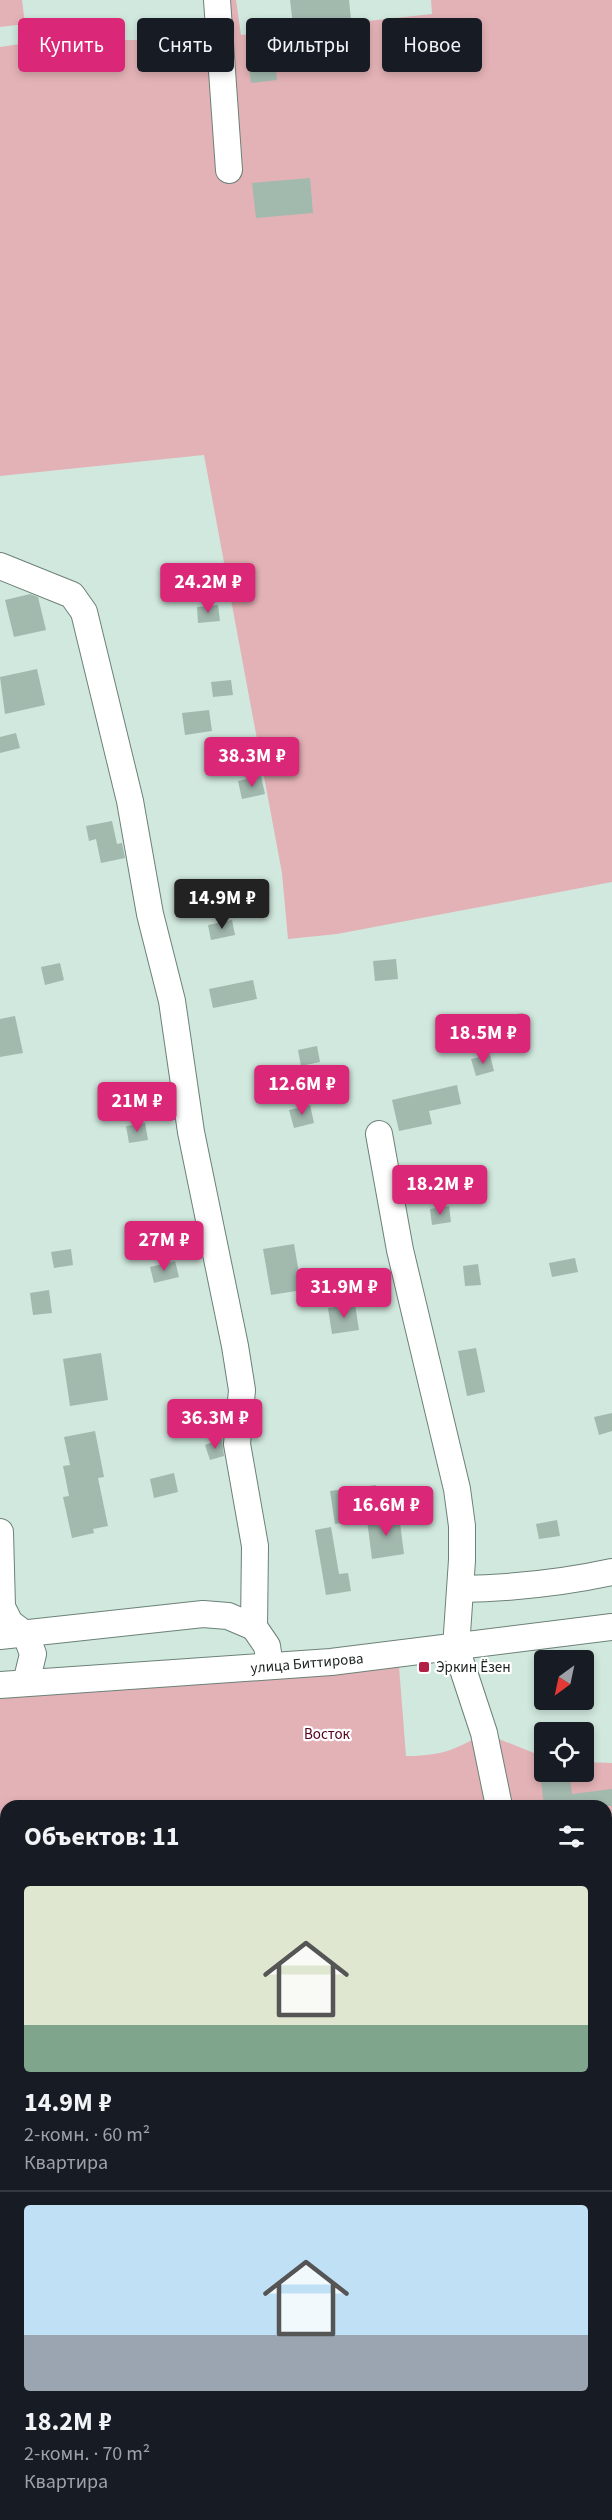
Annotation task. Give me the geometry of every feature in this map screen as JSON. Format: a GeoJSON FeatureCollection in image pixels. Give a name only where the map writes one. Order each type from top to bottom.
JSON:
{"type":"FeatureCollection","features":[{"type":"Feature","properties":{"kind":"street"},"geometry":{"type":"LineString","coordinates":[[217,0],[229,170]]}},
{"type":"Feature","properties":{"kind":"street"},"geometry":{"type":"LineString","coordinates":[[0,566],[72,595],[84,612],[130,801],[150,914],[172,1001],[191,1132],[242,1390],[237,1444],[255,1546],[254,1627]]}},
{"type":"Feature","properties":{"kind":"street"},"geometry":{"type":"LineString","coordinates":[[379,1134],[400,1250],[426,1354],[440,1428],[457,1489],[462,1526],[461,1589],[456,1648],[484,1733],[498,1800]]}},
{"type":"Feature","properties":{"kind":"street"},"geometry":{"type":"LineString","coordinates":[[0,1532],[2,1606],[10,1623],[26,1635],[33,1654],[26,1683]]}},
{"type":"Feature","properties":{"kind":"street"},"geometry":{"type":"LineString","coordinates":[[461,1589],[506,1588],[576,1580],[612,1572]]}},
{"type":"Feature","properties":{"kind":"street"},"geometry":{"type":"LineString","coordinates":[[0,1636],[26,1635],[96,1624],[203,1614],[228,1616],[254,1627],[267,1646],[270,1666]]}},
{"type":"Feature","properties":{"kind":"street","name":"улица Биттирова"},"geometry":{"type":"LineString","coordinates":[[0,1685],[270,1666],[456,1648],[612,1627]]}},
{"type":"Feature","properties":{"kind":"green space"},"geometry":{"type":"Polygon","coordinates":[[[0,0],[22,0],[24,18],[18,18],[18,25],[0,27],[0,0]]]}},
{"type":"Feature","properties":{"kind":"green space"},"geometry":{"type":"Polygon","coordinates":[[[217,0],[236,0],[241,35],[246,34],[246,72],[370,72],[370,21],[382,19],[382,72],[482,72],[482,18],[396,18],[432,14],[431,0],[612,0],[612,882],[337,934],[288,939],[282,873],[204,455],[0,476],[0,47],[18,44],[18,72],[125,72],[125,40],[137,40],[137,72],[234,72],[234,18],[218,18],[217,0]]]}},
{"type":"Feature","properties":{"kind":"green space","name":"Восток"},"geometry":{"type":"Polygon","coordinates":[[[398,1654],[406,1756],[447,1751],[484,1733],[534,1753],[534,1782],[594,1782],[594,1762],[612,1763],[612,1800],[0,1800],[0,1685],[398,1654]]]}},
{"type":"Feature","properties":{"kind":"building"},"geometry":{"type":"Polygon","coordinates":[[[290,0],[349,0],[351,18],[292,18],[290,0]]]}},
{"type":"Feature","properties":{"kind":"building"},"geometry":{"type":"Polygon","coordinates":[[[249,72],[276,72],[277,80],[251,83],[249,72]]]}},
{"type":"Feature","properties":{"kind":"building"},"geometry":{"type":"Polygon","coordinates":[[[310,178],[313,213],[256,218],[252,183],[310,178]]]}},
{"type":"Feature","properties":{"kind":"building"},"geometry":{"type":"Polygon","coordinates":[[[30,594],[38,597],[46,630],[14,637],[5,600],[30,594]]]}},
{"type":"Feature","properties":{"kind":"building"},"geometry":{"type":"Polygon","coordinates":[[[218,605],[220,621],[198,623],[197,607],[218,605]]]}},
{"type":"Feature","properties":{"kind":"building"},"geometry":{"type":"Polygon","coordinates":[[[37,669],[45,705],[5,714],[0,677],[37,669]]]}},
{"type":"Feature","properties":{"kind":"building"},"geometry":{"type":"Polygon","coordinates":[[[231,680],[233,695],[213,697],[211,682],[231,680]]]}},
{"type":"Feature","properties":{"kind":"building"},"geometry":{"type":"Polygon","coordinates":[[[209,710],[212,731],[185,735],[182,713],[209,710]]]}},
{"type":"Feature","properties":{"kind":"building"},"geometry":{"type":"Polygon","coordinates":[[[16,733],[20,748],[0,753],[0,737],[16,733]]]}},
{"type":"Feature","properties":{"kind":"building"},"geometry":{"type":"Polygon","coordinates":[[[261,776],[265,794],[242,799],[238,781],[261,776]]]}},
{"type":"Feature","properties":{"kind":"building"},"geometry":{"type":"Polygon","coordinates":[[[112,821],[117,844],[122,843],[125,858],[101,863],[96,839],[89,841],[86,826],[112,821]]]}},
{"type":"Feature","properties":{"kind":"building"},"geometry":{"type":"Polygon","coordinates":[[[232,920],[235,935],[211,940],[208,925],[232,920]]]}},
{"type":"Feature","properties":{"kind":"building"},"geometry":{"type":"Polygon","coordinates":[[[396,959],[398,979],[375,981],[373,961],[396,959]]]}},
{"type":"Feature","properties":{"kind":"building"},"geometry":{"type":"Polygon","coordinates":[[[60,963],[64,980],[45,985],[41,967],[60,963]]]}},
{"type":"Feature","properties":{"kind":"building"},"geometry":{"type":"Polygon","coordinates":[[[253,980],[257,999],[213,1008],[209,989],[253,980]]]}},
{"type":"Feature","properties":{"kind":"building"},"geometry":{"type":"Polygon","coordinates":[[[523,1013],[526,1027],[505,1031],[503,1016],[523,1013]]]}},
{"type":"Feature","properties":{"kind":"building"},"geometry":{"type":"Polygon","coordinates":[[[15,1016],[23,1053],[0,1057],[0,1019],[15,1016]]]}},
{"type":"Feature","properties":{"kind":"building"},"geometry":{"type":"Polygon","coordinates":[[[317,1046],[320,1062],[301,1066],[298,1050],[317,1046]]]}},
{"type":"Feature","properties":{"kind":"building"},"geometry":{"type":"Polygon","coordinates":[[[490,1055],[494,1071],[476,1076],[471,1059],[490,1055]]]}},
{"type":"Feature","properties":{"kind":"building"},"geometry":{"type":"Polygon","coordinates":[[[457,1085],[461,1104],[429,1111],[432,1124],[399,1131],[392,1100],[457,1085]]]}},
{"type":"Feature","properties":{"kind":"building"},"geometry":{"type":"Polygon","coordinates":[[[310,1105],[314,1123],[294,1128],[289,1110],[310,1105]]]}},
{"type":"Feature","properties":{"kind":"building"},"geometry":{"type":"Polygon","coordinates":[[[145,1123],[148,1140],[129,1143],[126,1126],[145,1123]]]}},
{"type":"Feature","properties":{"kind":"building"},"geometry":{"type":"Polygon","coordinates":[[[449,1206],[451,1222],[432,1225],[430,1209],[449,1206]]]}},
{"type":"Feature","properties":{"kind":"building"},"geometry":{"type":"Polygon","coordinates":[[[294,1244],[302,1290],[271,1295],[263,1249],[294,1244]]]}},
{"type":"Feature","properties":{"kind":"building"},"geometry":{"type":"Polygon","coordinates":[[[71,1249],[73,1265],[54,1268],[51,1252],[71,1249]]]}},
{"type":"Feature","properties":{"kind":"building"},"geometry":{"type":"Polygon","coordinates":[[[575,1258],[578,1272],[552,1277],[549,1263],[575,1258]]]}},
{"type":"Feature","properties":{"kind":"building"},"geometry":{"type":"Polygon","coordinates":[[[175,1261],[179,1277],[154,1283],[150,1267],[175,1261]]]}},
{"type":"Feature","properties":{"kind":"building"},"geometry":{"type":"Polygon","coordinates":[[[478,1264],[481,1285],[465,1286],[463,1266],[478,1264]]]}},
{"type":"Feature","properties":{"kind":"building"},"geometry":{"type":"Polygon","coordinates":[[[49,1290],[52,1313],[33,1315],[30,1293],[49,1290]]]}},
{"type":"Feature","properties":{"kind":"building"},"geometry":{"type":"Polygon","coordinates":[[[355,1304],[359,1330],[332,1334],[328,1308],[355,1304]]]}},
{"type":"Feature","properties":{"kind":"building"},"geometry":{"type":"Polygon","coordinates":[[[476,1348],[485,1392],[467,1396],[458,1351],[476,1348]]]}},
{"type":"Feature","properties":{"kind":"building"},"geometry":{"type":"Polygon","coordinates":[[[101,1353],[108,1400],[70,1406],[63,1359],[101,1353]]]}},
{"type":"Feature","properties":{"kind":"building"},"geometry":{"type":"Polygon","coordinates":[[[612,1413],[612,1431],[599,1435],[594,1417],[612,1413]]]}},
{"type":"Feature","properties":{"kind":"building"},"geometry":{"type":"Polygon","coordinates":[[[95,1431],[104,1477],[98,1478],[108,1526],[93,1529],[94,1533],[72,1538],[63,1497],[69,1496],[63,1466],[70,1465],[64,1437],[95,1431]]]}},
{"type":"Feature","properties":{"kind":"building"},"geometry":{"type":"Polygon","coordinates":[[[222,1439],[224,1456],[210,1460],[205,1445],[222,1439]]]}},
{"type":"Feature","properties":{"kind":"building"},"geometry":{"type":"Polygon","coordinates":[[[174,1473],[178,1492],[154,1498],[150,1479],[174,1473]]]}},
{"type":"Feature","properties":{"kind":"building"},"geometry":{"type":"Polygon","coordinates":[[[376,1485],[380,1517],[335,1524],[330,1491],[376,1485]]]}},
{"type":"Feature","properties":{"kind":"building"},"geometry":{"type":"Polygon","coordinates":[[[399,1515],[404,1554],[372,1559],[367,1520],[399,1515]]]}},
{"type":"Feature","properties":{"kind":"building"},"geometry":{"type":"Polygon","coordinates":[[[557,1520],[560,1536],[539,1539],[536,1524],[557,1520]]]}},
{"type":"Feature","properties":{"kind":"building"},"geometry":{"type":"Polygon","coordinates":[[[331,1527],[339,1574],[348,1573],[351,1591],[326,1595],[315,1530],[331,1527]]]}},
{"type":"Feature","properties":{"kind":"building"},"geometry":{"type":"Polygon","coordinates":[[[541,1782],[570,1782],[572,1794],[612,1789],[612,1800],[543,1800],[541,1782]]]}},
{"type":"Feature","properties":{"kind":"place","name":"Эркин Ёзен"},"geometry":{"type":"Point","coordinates":[424,1667]}}]}
